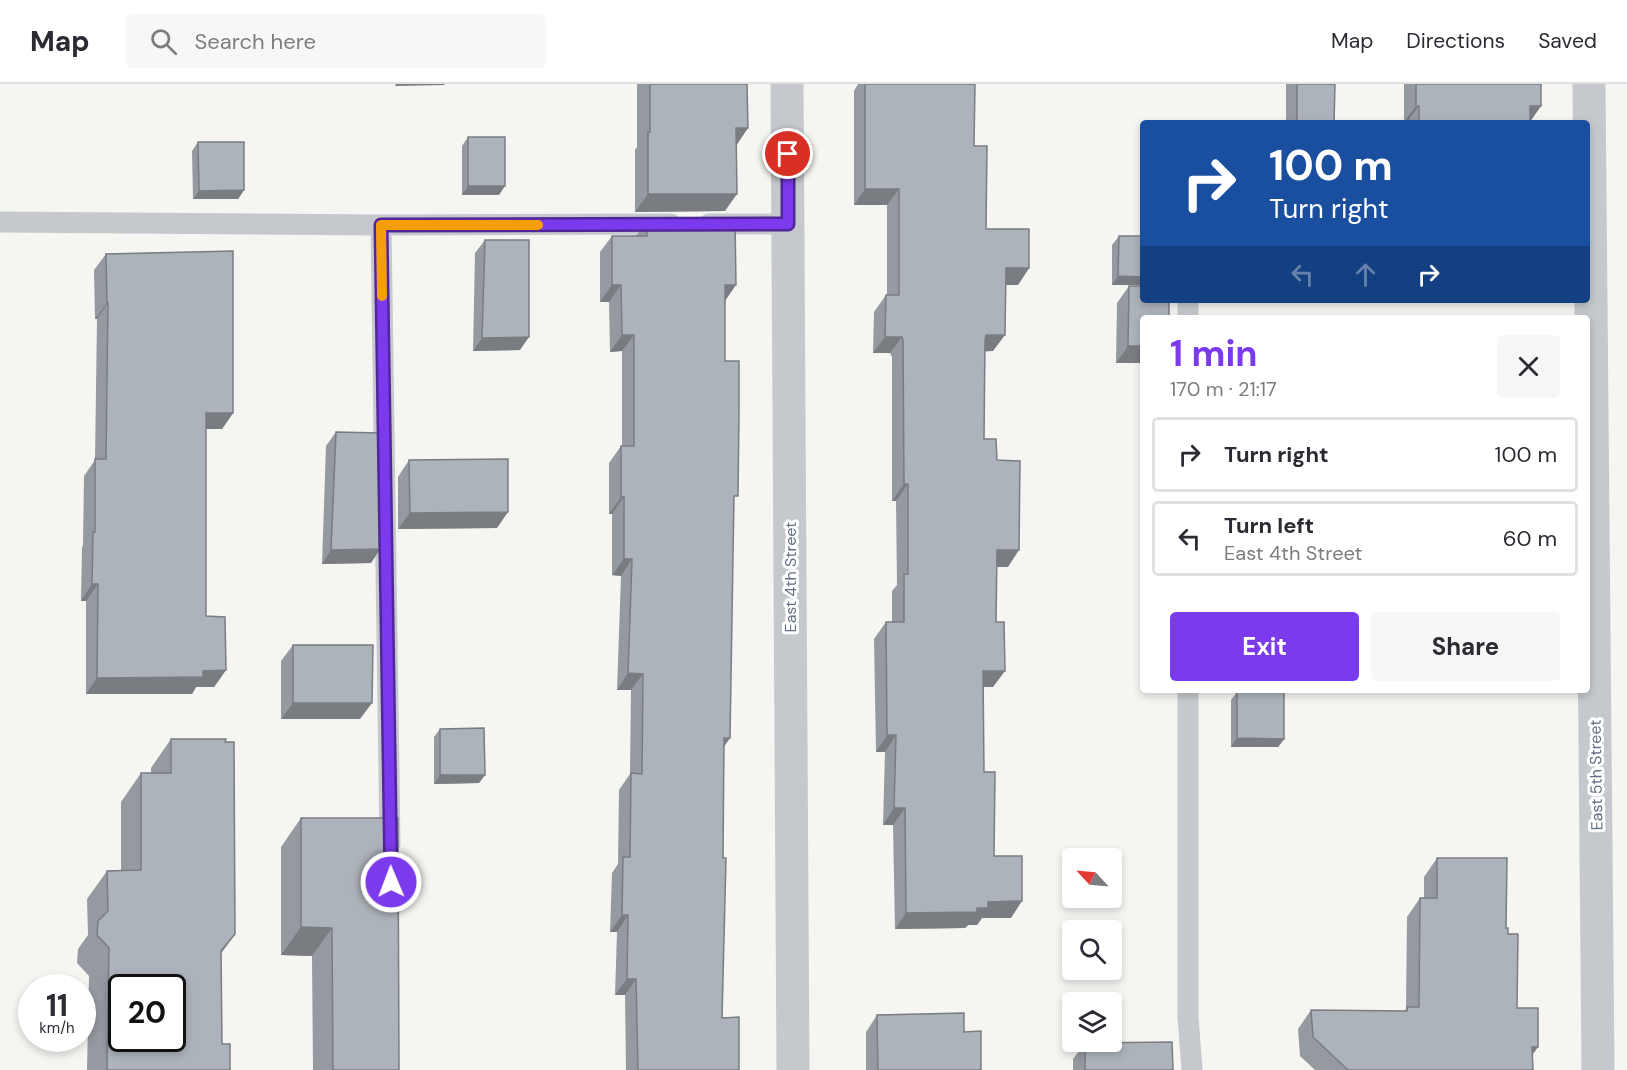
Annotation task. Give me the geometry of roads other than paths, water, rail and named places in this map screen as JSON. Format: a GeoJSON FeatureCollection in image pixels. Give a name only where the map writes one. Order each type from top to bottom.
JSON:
{"type":"FeatureCollection","features":[{"type":"Feature","properties":{"kind":"street","name":"East 4th Street"},"geometry":{"type":"LineString","coordinates":[[787,84],[793,1070]]}},
{"type":"Feature","properties":{"kind":"street","name":"East 5th Street"},"geometry":{"type":"LineString","coordinates":[[1589,84],[1589,120]]}},
{"type":"Feature","properties":{"kind":"street","name":"East 5th Street"},"geometry":{"type":"LineString","coordinates":[[1590,303],[1598,1070]]}},
{"type":"Feature","properties":{"kind":"lane"},"geometry":{"type":"LineString","coordinates":[[0,222],[381,225],[788,224]]}},
{"type":"Feature","properties":{"kind":"lane"},"geometry":{"type":"LineString","coordinates":[[381,225],[391,868]]}},
{"type":"Feature","properties":{"kind":"lane"},"geometry":{"type":"LineString","coordinates":[[1188,693],[1188,1017],[1192,1070]]}}]}
